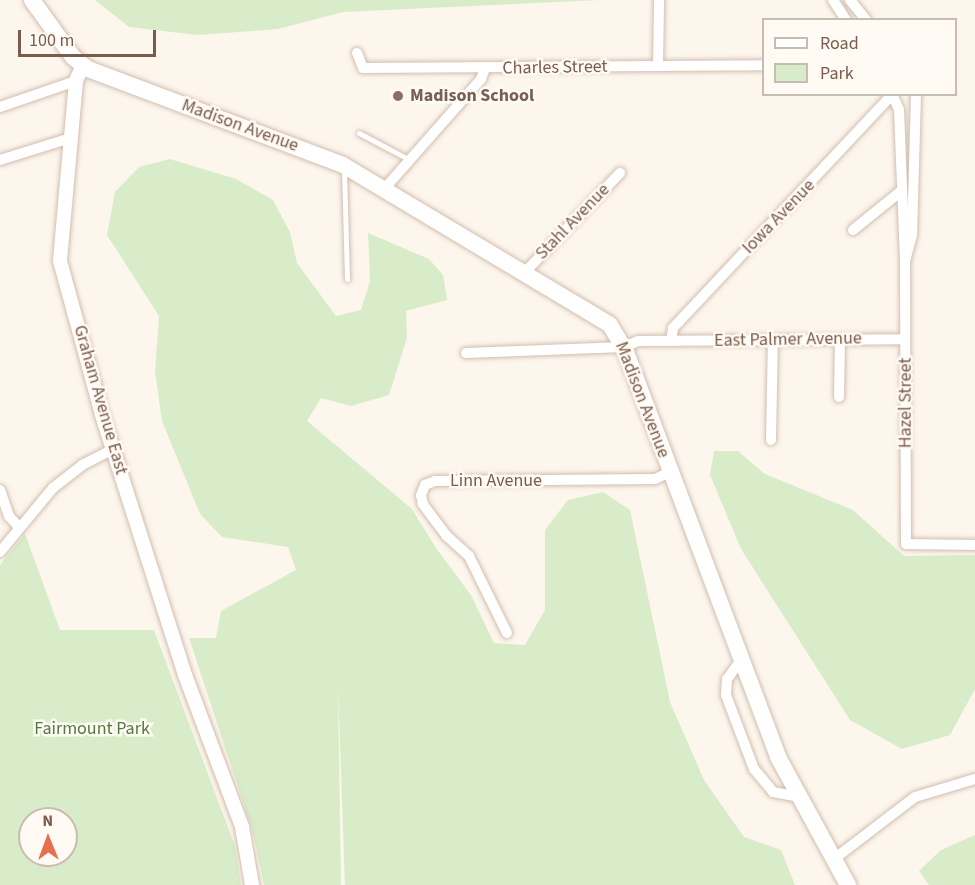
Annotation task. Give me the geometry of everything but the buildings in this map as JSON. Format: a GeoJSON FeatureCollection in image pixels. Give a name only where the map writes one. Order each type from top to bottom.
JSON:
{"type":"FeatureCollection","features":[{"type":"Feature","properties":{"kind":"main road"},"geometry":{"type":"LineString","coordinates":[[32,0],[83,65]]}},
{"type":"Feature","properties":{"kind":"main road","name":"Madison Avenue"},"geometry":{"type":"LineString","coordinates":[[83,65],[98,74],[344,165],[526,271],[604,320],[624,347],[778,757],[848,885]]}},
{"type":"Feature","properties":{"kind":"main road"},"geometry":{"type":"LineString","coordinates":[[76,81],[98,74]]}},
{"type":"Feature","properties":{"kind":"street"},"geometry":{"type":"LineString","coordinates":[[658,66],[659,0]]}},
{"type":"Feature","properties":{"kind":"street"},"geometry":{"type":"LineString","coordinates":[[833,0],[845,18]]}},
{"type":"Feature","properties":{"kind":"street"},"geometry":{"type":"LineString","coordinates":[[850,0],[864,18]]}},
{"type":"Feature","properties":{"kind":"street","name":"Charles Street"},"geometry":{"type":"LineString","coordinates":[[357,53],[363,68],[762,64]]}},
{"type":"Feature","properties":{"kind":"street","name":"Graham Avenue East"},"geometry":{"type":"LineString","coordinates":[[83,65],[76,81],[60,261],[113,449],[204,727],[242,827],[252,885]]}},
{"type":"Feature","properties":{"kind":"street"},"geometry":{"type":"LineString","coordinates":[[385,188],[481,79],[485,68]]}},
{"type":"Feature","properties":{"kind":"street"},"geometry":{"type":"LineString","coordinates":[[1,105],[76,81]]}},
{"type":"Feature","properties":{"kind":"street","name":"Iowa Avenue"},"geometry":{"type":"LineString","coordinates":[[670,341],[673,328],[891,96]]}},
{"type":"Feature","properties":{"kind":"street","name":"Hazel Street"},"geometry":{"type":"LineString","coordinates":[[892,96],[899,110],[900,192],[905,262],[906,544],[975,545]]}},
{"type":"Feature","properties":{"kind":"street","name":"Hazel Street"},"geometry":{"type":"LineString","coordinates":[[905,262],[912,235],[916,96]]}},
{"type":"Feature","properties":{"kind":"street"},"geometry":{"type":"LineString","coordinates":[[0,160],[70,138]]}},
{"type":"Feature","properties":{"kind":"street","name":"Stahl Avenue"},"geometry":{"type":"LineString","coordinates":[[526,271],[620,173]]}},
{"type":"Feature","properties":{"kind":"street"},"geometry":{"type":"LineString","coordinates":[[853,230],[900,192]]}},
{"type":"Feature","properties":{"kind":"street"},"geometry":{"type":"LineString","coordinates":[[839,397],[840,339]]}},
{"type":"Feature","properties":{"kind":"street","name":"East Palmer Avenue"},"geometry":{"type":"LineString","coordinates":[[466,353],[624,347],[638,342],[905,339]]}},
{"type":"Feature","properties":{"kind":"street"},"geometry":{"type":"LineString","coordinates":[[771,440],[773,340]]}},
{"type":"Feature","properties":{"kind":"street"},"geometry":{"type":"LineString","coordinates":[[0,552],[19,527],[73,471],[113,449]]}},
{"type":"Feature","properties":{"kind":"street","name":"Linn Avenue"},"geometry":{"type":"LineString","coordinates":[[507,633],[469,556],[446,535],[423,504],[421,495],[425,485],[435,481],[655,479],[670,472]]}},
{"type":"Feature","properties":{"kind":"street"},"geometry":{"type":"LineString","coordinates":[[0,490],[9,516],[19,527]]}},
{"type":"Feature","properties":{"kind":"street"},"geometry":{"type":"LineString","coordinates":[[741,660],[727,679],[726,695],[754,769],[773,792],[799,797]]}},
{"type":"Feature","properties":{"kind":"street"},"geometry":{"type":"LineString","coordinates":[[834,859],[915,798],[975,779]]}},
{"type":"Feature","properties":{"kind":"lane"},"geometry":{"type":"LineString","coordinates":[[359,133],[410,160]]}},
{"type":"Feature","properties":{"kind":"lane"},"geometry":{"type":"LineString","coordinates":[[344,165],[347,279]]}},
{"type":"Feature","properties":{"kind":"green space"},"geometry":{"type":"Polygon","coordinates":[[[95,0],[600,0],[343,12],[278,29],[197,35],[129,27],[95,0]]]}},
{"type":"Feature","properties":{"kind":"green space"},"geometry":{"type":"Polygon","coordinates":[[[170,159],[236,179],[273,200],[290,232],[297,263],[336,316],[361,310],[370,281],[368,233],[429,259],[443,275],[447,300],[406,311],[407,338],[389,395],[351,406],[321,398],[307,421],[412,509],[436,548],[471,595],[494,643],[525,645],[545,610],[545,530],[568,500],[603,492],[630,510],[670,702],[704,780],[744,837],[781,850],[795,885],[345,885],[338,685],[341,885],[264,885],[252,829],[189,638],[216,638],[221,611],[296,570],[288,547],[222,537],[200,514],[162,421],[155,372],[159,316],[107,235],[115,192],[139,167],[170,159]]]}},
{"type":"Feature","properties":{"kind":"green space"},"geometry":{"type":"Polygon","coordinates":[[[714,451],[738,451],[765,474],[853,510],[904,556],[975,555],[975,689],[950,735],[902,749],[850,720],[741,549],[710,475],[714,451]]]}},
{"type":"Feature","properties":{"kind":"green space","name":"Fairmount Park"},"geometry":{"type":"Polygon","coordinates":[[[25,534],[60,630],[154,630],[235,846],[241,885],[0,885],[0,565],[25,534]]]}},
{"type":"Feature","properties":{"kind":"green space"},"geometry":{"type":"Polygon","coordinates":[[[975,835],[975,885],[929,885],[919,871],[941,850],[975,835]]]}},
{"type":"Feature","properties":{"kind":"place","name":"Madison School"},"geometry":{"type":"Point","coordinates":[398,96]}}]}
